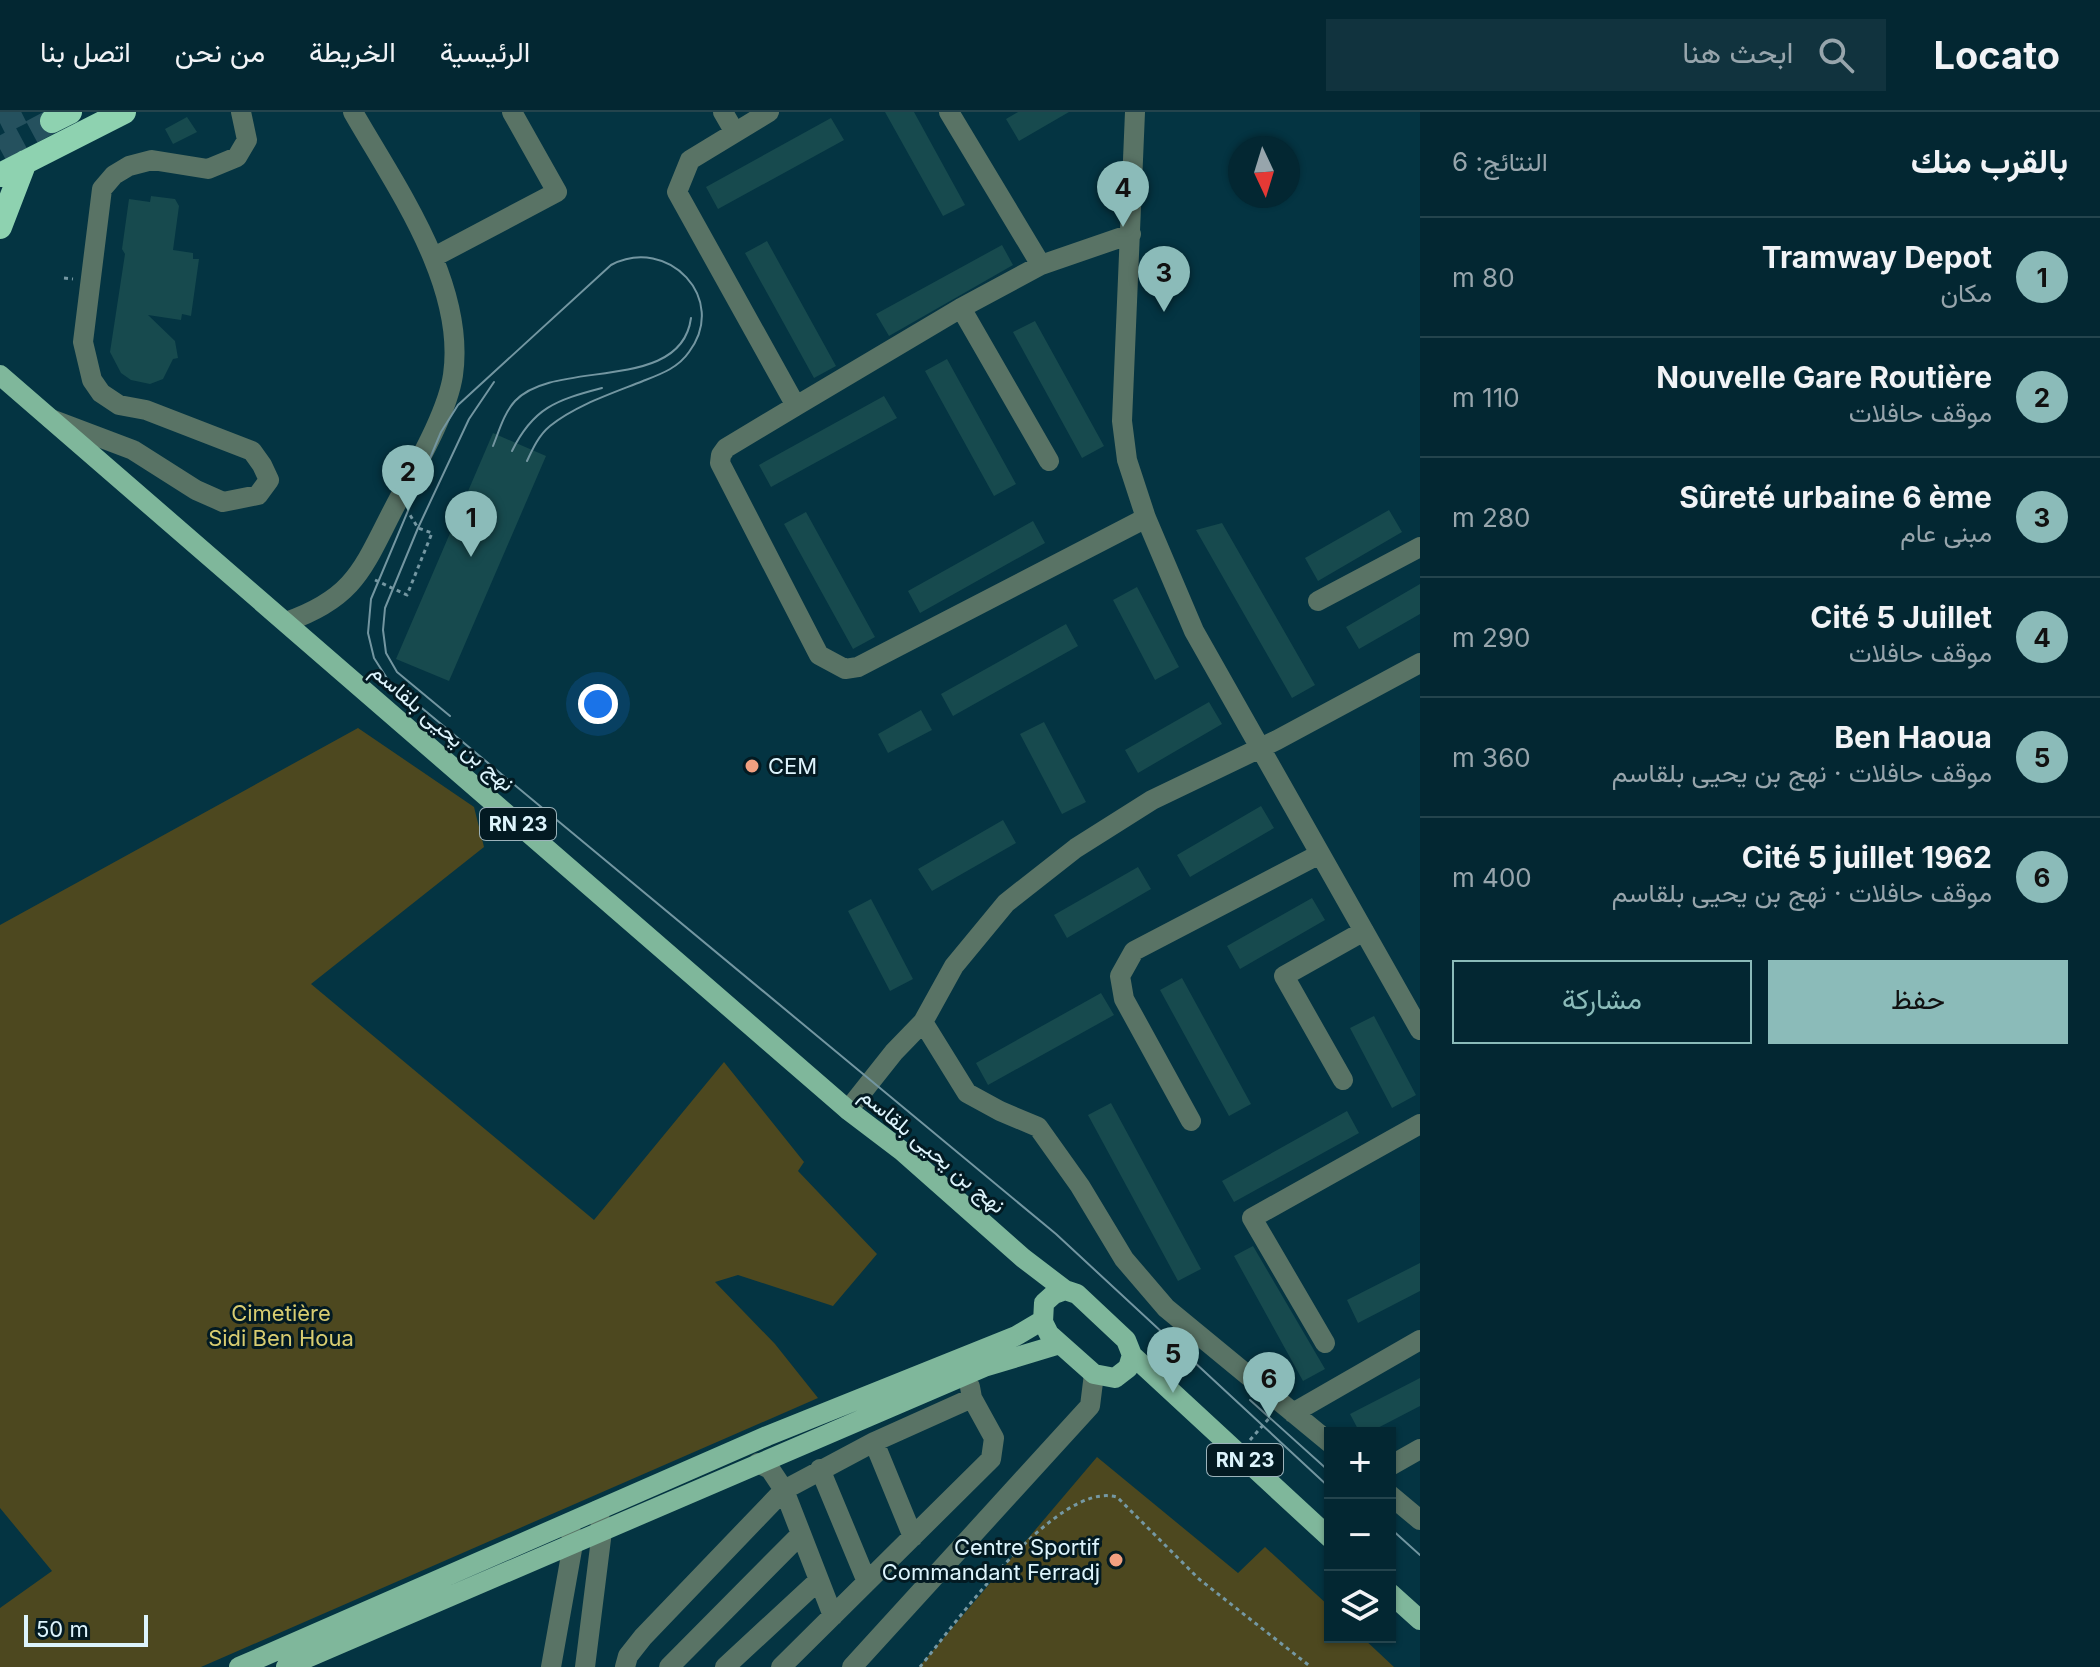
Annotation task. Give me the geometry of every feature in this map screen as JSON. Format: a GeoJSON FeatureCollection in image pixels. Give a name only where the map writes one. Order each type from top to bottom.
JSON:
{"type":"FeatureCollection","features":[{"type":"Feature","properties":{"kind":"highway"},"geometry":{"type":"LineString","coordinates":[[0,175],[124,112]]}},
{"type":"Feature","properties":{"kind":"highway"},"geometry":{"type":"LineString","coordinates":[[0,227],[25,162]]}},
{"type":"Feature","properties":{"kind":"main road","name":"نهج بن يحيى بلقاسم"},"geometry":{"type":"LineString","coordinates":[[0,359],[8,380],[51,419],[848,1110],[902,1151],[1023,1258],[1065,1290],[1077,1294],[1126,1340],[1132,1355]]}},
{"type":"Feature","properties":{"kind":"main road","name":"نهج بن يحيى بلقاسم"},"geometry":{"type":"LineString","coordinates":[[1023,1258],[1049,1334],[1094,1374]]}},
{"type":"Feature","properties":{"kind":"main road"},"geometry":{"type":"LineString","coordinates":[[239,1667],[767,1436],[1016,1336],[1043,1312],[1054,1294],[1065,1290]]}},
{"type":"Feature","properties":{"kind":"main road"},"geometry":{"type":"LineString","coordinates":[[286,1667],[968,1373],[1060,1344]]}},
{"type":"Feature","properties":{"kind":"main road"},"geometry":{"type":"LineString","coordinates":[[1115,1378],[1128,1368],[1132,1355]]}},
{"type":"Feature","properties":{"kind":"main road","name":"RN 23"},"geometry":{"type":"LineString","coordinates":[[1132,1355],[1324,1532]]}},
{"type":"Feature","properties":{"kind":"main road"},"geometry":{"type":"LineString","coordinates":[[1094,1374],[1161,1382]]}},
{"type":"Feature","properties":{"kind":"main road"},"geometry":{"type":"LineString","coordinates":[[1396,1598],[1420,1620]]}},
{"type":"Feature","properties":{"kind":"street"},"geometry":{"type":"LineString","coordinates":[[51,419],[133,450],[196,490],[223,502],[258,495],[269,480],[252,451],[146,410],[119,405],[101,393],[92,380],[83,342],[102,189],[114,175],[129,166],[152,160],[208,169],[237,157],[247,140],[241,112]]}},
{"type":"Feature","properties":{"kind":"street"},"geometry":{"type":"LineString","coordinates":[[286,622],[322,607],[360,573],[419,459],[445,403],[453,375],[450,319],[443,281],[434,257],[353,112]]}},
{"type":"Feature","properties":{"kind":"street"},"geometry":{"type":"LineString","coordinates":[[434,257],[557,192],[512,112]]}},
{"type":"Feature","properties":{"kind":"street"},"geometry":{"type":"LineString","coordinates":[[723,112],[734,131]]}},
{"type":"Feature","properties":{"kind":"street"},"geometry":{"type":"LineString","coordinates":[[769,112],[690,160],[677,192],[796,406]]}},
{"type":"Feature","properties":{"kind":"street"},"geometry":{"type":"LineString","coordinates":[[949,112],[1041,265]]}},
{"type":"Feature","properties":{"kind":"street"},"geometry":{"type":"LineString","coordinates":[[1137,113],[1122,421],[1127,460],[1146,518],[1194,631],[1420,1030]]}},
{"type":"Feature","properties":{"kind":"street"},"geometry":{"type":"LineString","coordinates":[[1131,234],[1041,265],[961,308],[726,448],[720,463],[819,655],[845,669],[858,667],[1146,518]]}},
{"type":"Feature","properties":{"kind":"street"},"geometry":{"type":"LineString","coordinates":[[961,308],[1049,461]]}},
{"type":"Feature","properties":{"kind":"street"},"geometry":{"type":"LineString","coordinates":[[1318,601],[1420,547]]}},
{"type":"Feature","properties":{"kind":"street"},"geometry":{"type":"LineString","coordinates":[[848,1110],[894,1052],[923,1022],[954,966],[1006,903],[1076,848],[1152,800],[1260,748],[1420,663]]}},
{"type":"Feature","properties":{"kind":"street"},"geometry":{"type":"LineString","coordinates":[[1191,1121],[1124,999],[1120,976],[1134,951],[1320,854]]}},
{"type":"Feature","properties":{"kind":"street"},"geometry":{"type":"LineString","coordinates":[[1343,1080],[1284,976],[1364,931]]}},
{"type":"Feature","properties":{"kind":"street"},"geometry":{"type":"LineString","coordinates":[[923,1022],[967,1093],[1038,1127],[1080,1186],[1124,1259],[1166,1308],[1324,1438]]}},
{"type":"Feature","properties":{"kind":"street"},"geometry":{"type":"LineString","coordinates":[[1325,1343],[1252,1218],[1420,1124]]}},
{"type":"Feature","properties":{"kind":"street"},"geometry":{"type":"LineString","coordinates":[[1293,1413],[1420,1340]]}},
{"type":"Feature","properties":{"kind":"street"},"geometry":{"type":"LineString","coordinates":[[781,1667],[991,1459],[994,1438],[972,1398],[968,1373]]}},
{"type":"Feature","properties":{"kind":"street"},"geometry":{"type":"LineString","coordinates":[[852,1667],[1090,1406],[1094,1374]]}},
{"type":"Feature","properties":{"kind":"street"},"geometry":{"type":"LineString","coordinates":[[625,1667],[628,1656],[643,1637],[784,1490],[874,1442],[972,1398]]}},
{"type":"Feature","properties":{"kind":"street"},"geometry":{"type":"LineString","coordinates":[[874,1442],[913,1537]]}},
{"type":"Feature","properties":{"kind":"street"},"geometry":{"type":"LineString","coordinates":[[1396,1463],[1420,1449]]}},
{"type":"Feature","properties":{"kind":"street"},"geometry":{"type":"LineString","coordinates":[[758,1463],[770,1469],[784,1490],[833,1616]]}},
{"type":"Feature","properties":{"kind":"street"},"geometry":{"type":"LineString","coordinates":[[820,1469],[867,1582]]}},
{"type":"Feature","properties":{"kind":"street"},"geometry":{"type":"LineString","coordinates":[[1395,1499],[1420,1520]]}},
{"type":"Feature","properties":{"kind":"street"},"geometry":{"type":"LineString","coordinates":[[585,1667],[602,1531],[598,1510]]}},
{"type":"Feature","properties":{"kind":"street"},"geometry":{"type":"LineString","coordinates":[[551,1667],[573,1544],[569,1523]]}},
{"type":"Feature","properties":{"kind":"street"},"geometry":{"type":"LineString","coordinates":[[669,1667],[801,1534]]}},
{"type":"Feature","properties":{"kind":"street"},"geometry":{"type":"LineString","coordinates":[[725,1667],[819,1580]]}},
{"type":"Feature","properties":{"kind":"path"},"geometry":{"type":"LineString","coordinates":[[64,278],[73,279]]}},
{"type":"Feature","properties":{"kind":"path"},"geometry":{"type":"LineString","coordinates":[[360,573],[407,595],[432,533],[418,528],[408,511]]}},
{"type":"Feature","properties":{"kind":"path"},"geometry":{"type":"LineString","coordinates":[[1250,1440],[1261,1427]]}},
{"type":"Feature","properties":{"kind":"path"},"geometry":{"type":"LineString","coordinates":[[920,1667],[1010,1556],[1071,1508],[1090,1497],[1105,1494],[1117,1497],[1199,1579],[1311,1667]]}},
{"type":"Feature","properties":{"kind":"green space","name":"Cimetière Sidi Ben Houa"},"geometry":{"type":"Polygon","coordinates":[[[358,728],[474,807],[484,847],[311,984],[594,1220],[724,1062],[804,1162],[798,1171],[877,1254],[833,1306],[738,1275],[715,1282],[775,1344],[818,1398],[201,1667],[0,1667],[0,1608],[52,1571],[0,1508],[0,925],[358,728]]]}},
{"type":"Feature","properties":{"kind":"green space","name":"Centre Sportif Commandant Ferradj"},"geometry":{"type":"Polygon","coordinates":[[[1097,1457],[1238,1573],[1265,1547],[1324,1601],[1324,1643],[1368,1643],[1394,1667],[919,1667],[1097,1457]]]}},
{"type":"Feature","properties":{"kind":"building"},"geometry":{"type":"Polygon","coordinates":[[[885,112],[914,112],[965,205],[943,216],[885,112]]]}},
{"type":"Feature","properties":{"kind":"building"},"geometry":{"type":"Polygon","coordinates":[[[1018,112],[1069,112],[1019,141],[1006,119],[1018,112]]]}},
{"type":"Feature","properties":{"kind":"building"},"geometry":{"type":"Polygon","coordinates":[[[187,117],[197,132],[173,144],[165,129],[187,117]]]}},
{"type":"Feature","properties":{"kind":"building"},"geometry":{"type":"Polygon","coordinates":[[[831,118],[844,140],[718,209],[706,187],[831,118]]]}},
{"type":"Feature","properties":{"kind":"building"},"geometry":{"type":"Polygon","coordinates":[[[151,196],[175,199],[179,206],[173,250],[193,253],[193,259],[199,259],[191,316],[182,314],[181,320],[148,315],[175,341],[178,358],[173,359],[163,379],[150,384],[131,380],[121,373],[110,352],[125,254],[122,249],[129,199],[150,202],[151,196]]]}},
{"type":"Feature","properties":{"kind":"building"},"geometry":{"type":"Polygon","coordinates":[[[767,241],[836,366],[814,378],[745,253],[767,241]]]}},
{"type":"Feature","properties":{"kind":"building"},"geometry":{"type":"Polygon","coordinates":[[[1002,245],[1013,265],[889,336],[876,314],[1002,245]]]}},
{"type":"Feature","properties":{"kind":"building"},"geometry":{"type":"Polygon","coordinates":[[[1035,321],[1104,446],[1082,458],[1013,332],[1035,321]]]}},
{"type":"Feature","properties":{"kind":"building"},"geometry":{"type":"Polygon","coordinates":[[[947,359],[1016,484],[994,496],[925,371],[947,359]]]}},
{"type":"Feature","properties":{"kind":"building"},"geometry":{"type":"Polygon","coordinates":[[[884,396],[897,418],[771,487],[759,465],[884,396]]]}},
{"type":"Feature","properties":{"kind":"building"},"geometry":{"type":"Polygon","coordinates":[[[493,433],[546,456],[449,681],[396,659],[493,433]]]}},
{"type":"Feature","properties":{"kind":"building"},"geometry":{"type":"Polygon","coordinates":[[[1389,510],[1402,532],[1318,581],[1305,558],[1389,510]]]}},
{"type":"Feature","properties":{"kind":"building"},"geometry":{"type":"Polygon","coordinates":[[[806,512],[875,637],[853,649],[784,524],[806,512]]]}},
{"type":"Feature","properties":{"kind":"building"},"geometry":{"type":"Polygon","coordinates":[[[1033,521],[1045,543],[920,613],[908,591],[1033,521]]]}},
{"type":"Feature","properties":{"kind":"building"},"geometry":{"type":"Polygon","coordinates":[[[1222,523],[1315,685],[1292,698],[1196,530],[1222,523]]]}},
{"type":"Feature","properties":{"kind":"building"},"geometry":{"type":"Polygon","coordinates":[[[1420,584],[1420,614],[1359,649],[1346,627],[1420,584]]]}},
{"type":"Feature","properties":{"kind":"building"},"geometry":{"type":"Polygon","coordinates":[[[1137,587],[1179,667],[1155,680],[1113,600],[1137,587]]]}},
{"type":"Feature","properties":{"kind":"building"},"geometry":{"type":"Polygon","coordinates":[[[1066,624],[1078,646],[953,716],[941,694],[1066,624]]]}},
{"type":"Feature","properties":{"kind":"building"},"geometry":{"type":"Polygon","coordinates":[[[1209,702],[1222,724],[1138,773],[1125,750],[1209,702]]]}},
{"type":"Feature","properties":{"kind":"building"},"geometry":{"type":"Polygon","coordinates":[[[921,710],[932,730],[888,753],[878,734],[921,710]]]}},
{"type":"Feature","properties":{"kind":"building"},"geometry":{"type":"Polygon","coordinates":[[[1044,722],[1086,802],[1062,814],[1020,734],[1044,722]]]}},
{"type":"Feature","properties":{"kind":"building"},"geometry":{"type":"Polygon","coordinates":[[[1261,806],[1274,828],[1190,877],[1177,855],[1261,806]]]}},
{"type":"Feature","properties":{"kind":"building"},"geometry":{"type":"Polygon","coordinates":[[[1003,820],[1016,843],[932,891],[918,869],[1003,820]]]}},
{"type":"Feature","properties":{"kind":"building"},"geometry":{"type":"Polygon","coordinates":[[[1138,867],[1151,889],[1067,938],[1054,915],[1138,867]]]}},
{"type":"Feature","properties":{"kind":"building"},"geometry":{"type":"Polygon","coordinates":[[[1312,898],[1325,920],[1240,969],[1227,946],[1312,898]]]}},
{"type":"Feature","properties":{"kind":"building"},"geometry":{"type":"Polygon","coordinates":[[[871,899],[913,979],[890,991],[848,911],[871,899]]]}},
{"type":"Feature","properties":{"kind":"building"},"geometry":{"type":"Polygon","coordinates":[[[1182,978],[1251,1104],[1229,1116],[1160,990],[1182,978]]]}},
{"type":"Feature","properties":{"kind":"building"},"geometry":{"type":"Polygon","coordinates":[[[1101,993],[1114,1015],[988,1085],[976,1063],[1101,993]]]}},
{"type":"Feature","properties":{"kind":"building"},"geometry":{"type":"Polygon","coordinates":[[[1374,1016],[1416,1095],[1392,1108],[1350,1028],[1374,1016]]]}},
{"type":"Feature","properties":{"kind":"building"},"geometry":{"type":"Polygon","coordinates":[[[1111,1103],[1201,1269],[1178,1281],[1088,1115],[1111,1103]]]}},
{"type":"Feature","properties":{"kind":"building"},"geometry":{"type":"Polygon","coordinates":[[[1347,1111],[1359,1133],[1234,1202],[1222,1181],[1347,1111]]]}},
{"type":"Feature","properties":{"kind":"building"},"geometry":{"type":"Polygon","coordinates":[[[1253,1246],[1325,1369],[1303,1381],[1234,1256],[1253,1246]]]}},
{"type":"Feature","properties":{"kind":"building"},"geometry":{"type":"Polygon","coordinates":[[[1420,1263],[1420,1291],[1358,1323],[1347,1300],[1420,1263]]]}},
{"type":"Feature","properties":{"kind":"building"},"geometry":{"type":"Polygon","coordinates":[[[1420,1378],[1420,1406],[1380,1427],[1357,1427],[1350,1414],[1420,1378]]]}},
{"type":"Feature","properties":{"kind":"tunnel"},"geometry":{"type":"LineString","coordinates":[[0,123],[22,112]]}},
{"type":"Feature","properties":{"kind":"tunnel"},"geometry":{"type":"LineString","coordinates":[[0,149],[52,121]]}},
{"type":"Feature","properties":{"kind":"tram line"},"geometry":{"type":"LineString","coordinates":[[527,461],[543,433],[560,419],[595,400],[663,373],[685,358],[699,332],[702,312],[697,293],[686,277],[671,265],[653,258],[632,258],[611,265],[458,405],[441,432],[371,599],[368,633],[374,658],[388,680],[1056,1234],[1324,1482]]}},
{"type":"Feature","properties":{"kind":"tram line"},"geometry":{"type":"LineString","coordinates":[[493,446],[511,406],[534,388],[641,366],[665,357],[682,342],[691,318]]}},
{"type":"Feature","properties":{"kind":"tram line"},"geometry":{"type":"LineString","coordinates":[[450,716],[397,672],[386,653],[383,630],[385,608],[469,419],[494,382]]}},
{"type":"Feature","properties":{"kind":"tram line"},"geometry":{"type":"LineString","coordinates":[[512,451],[538,415],[559,402],[602,388]]}},
{"type":"Feature","properties":{"kind":"tram line"},"geometry":{"type":"LineString","coordinates":[[1250,1400],[1324,1467]]}},
{"type":"Feature","properties":{"kind":"tram line"},"geometry":{"type":"LineString","coordinates":[[1396,1533],[1420,1555]]}},
{"type":"Feature","properties":{"kind":"place","name":"Cité 5 Juillet"},"geometry":{"type":"Point","coordinates":[1123,227]}},
{"type":"Feature","properties":{"kind":"place","name":"Sûreté urbaine 6 ème"},"geometry":{"type":"Point","coordinates":[1164,312]}},
{"type":"Feature","properties":{"kind":"place","name":"Nouvelle Gare Routière"},"geometry":{"type":"Point","coordinates":[408,511]}},
{"type":"Feature","properties":{"kind":"place","name":"Tramway Depot"},"geometry":{"type":"Point","coordinates":[471,557]}},
{"type":"Feature","properties":{"kind":"place","name":"CEM"},"geometry":{"type":"Point","coordinates":[752,766]}},
{"type":"Feature","properties":{"kind":"place","name":"Ben Haoua"},"geometry":{"type":"Point","coordinates":[1173,1393]}},
{"type":"Feature","properties":{"kind":"place","name":"Cité 5 juillet 1962"},"geometry":{"type":"Point","coordinates":[1269,1418]}},
{"type":"Feature","properties":{"kind":"place","name":"Centre Sportif Commandant Ferradj"},"geometry":{"type":"Point","coordinates":[1116,1560]}}]}
